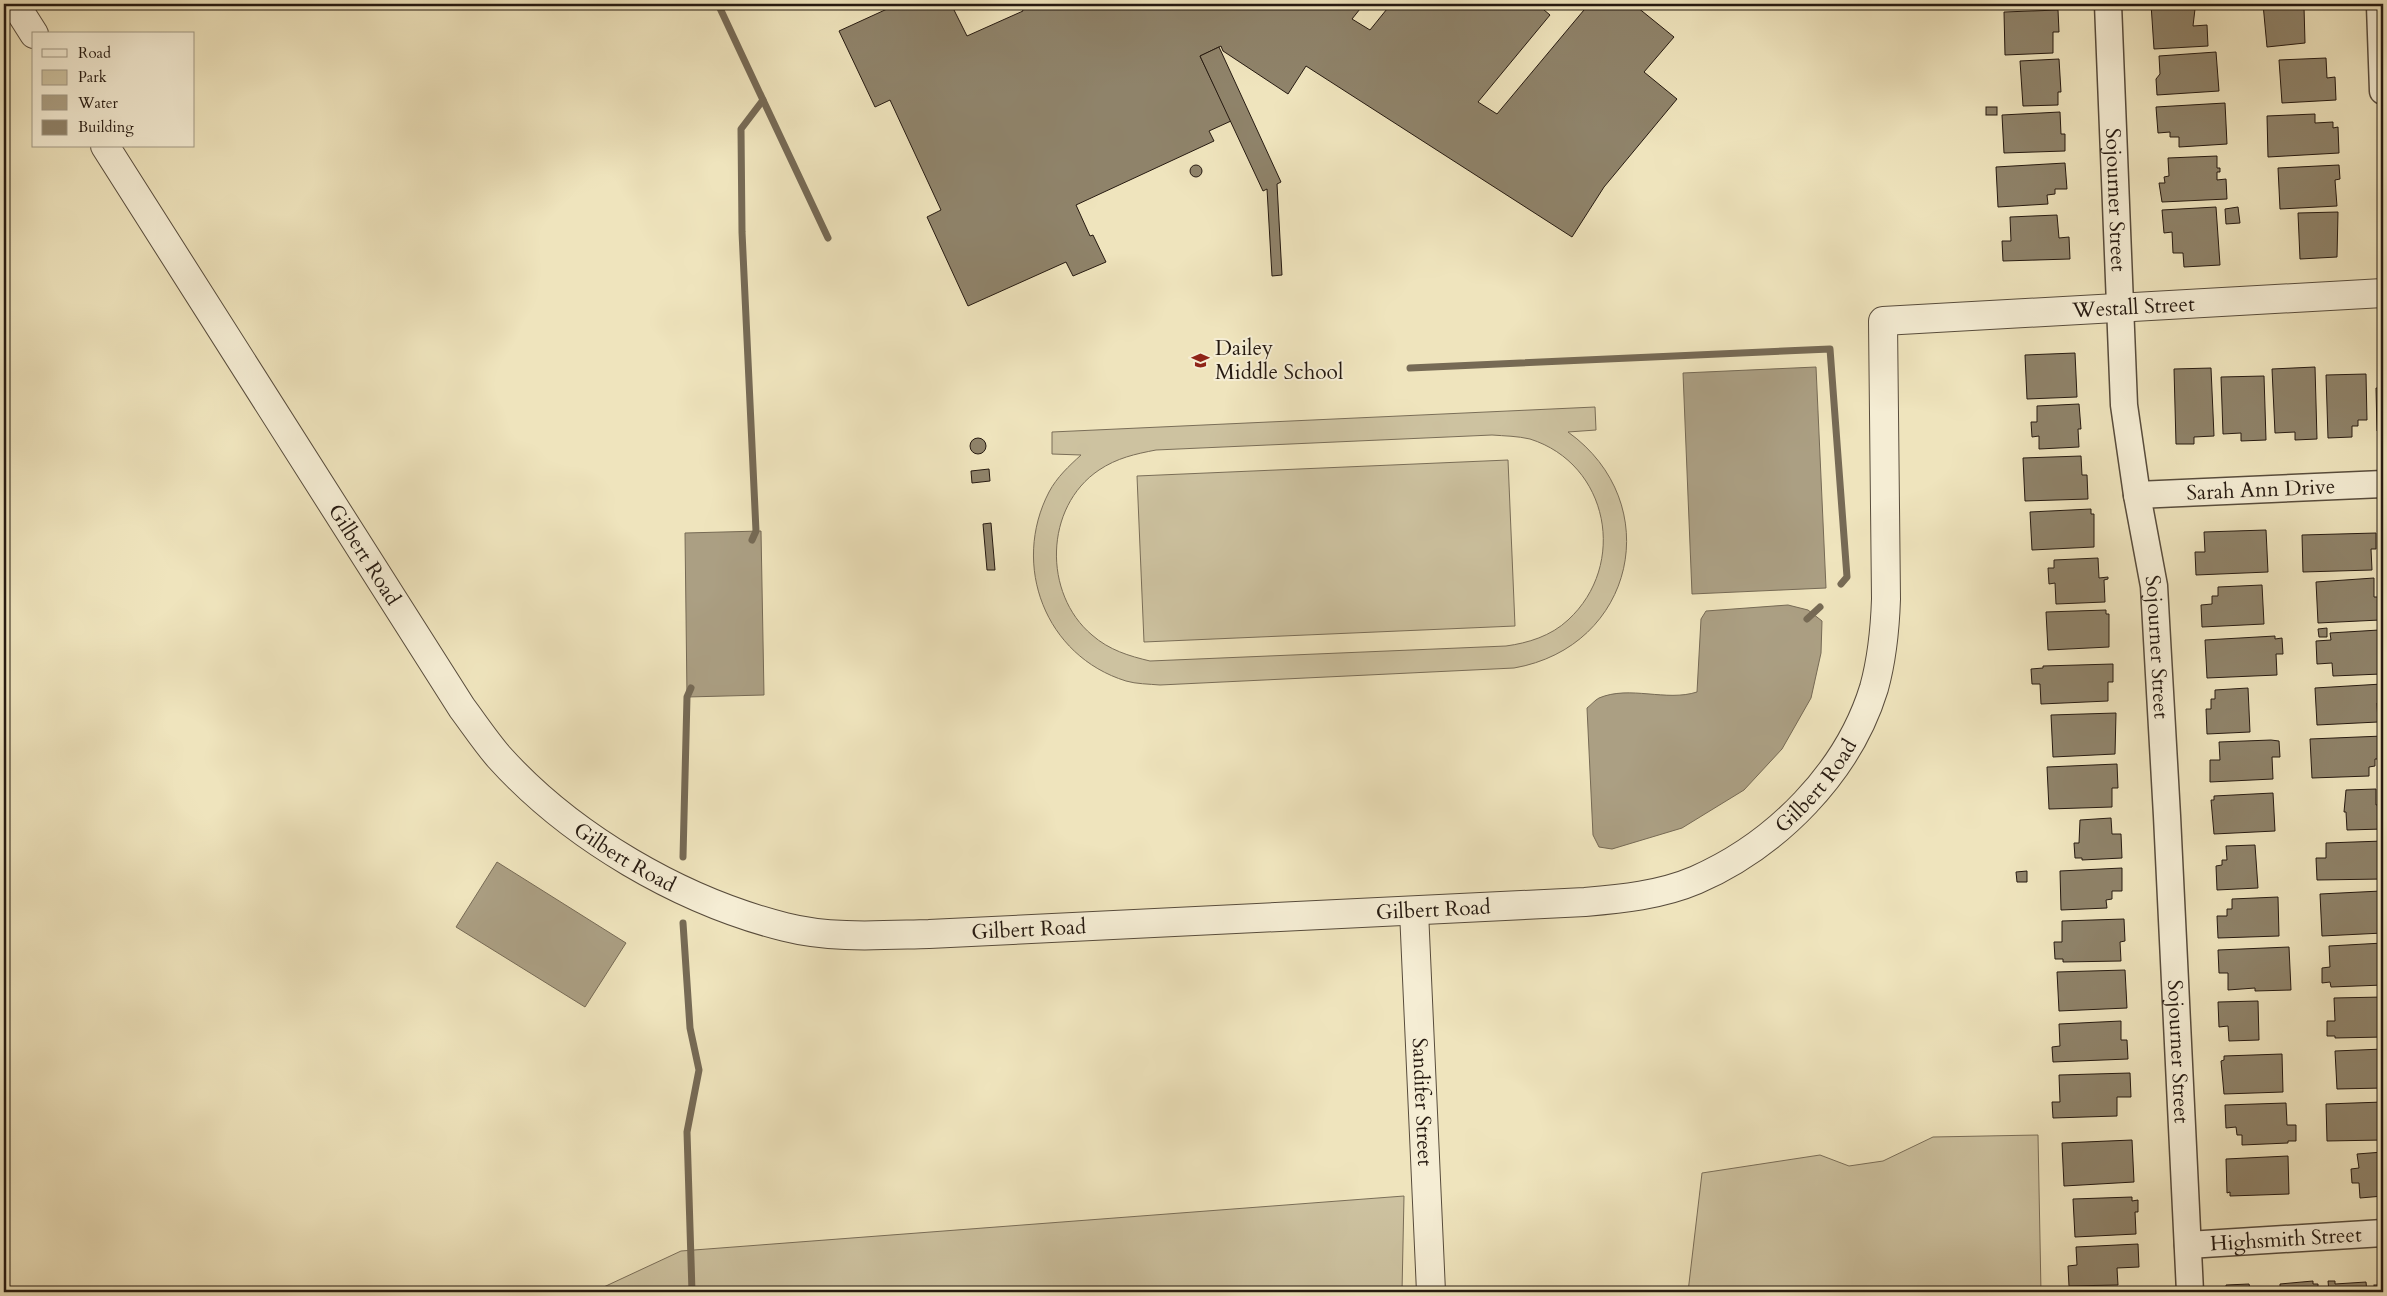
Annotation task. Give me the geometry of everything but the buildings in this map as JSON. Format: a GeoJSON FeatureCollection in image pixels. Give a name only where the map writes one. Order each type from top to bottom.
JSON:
{"type":"FeatureCollection","features":[{"type":"Feature","properties":{"kind":"street"},"geometry":{"type":"LineString","coordinates":[[15,4],[33,32]]}},
{"type":"Feature","properties":{"kind":"street","name":"Sojourner Street"},"geometry":{"type":"LineString","coordinates":[[2108,4],[2124,405],[2137,495],[2154,586],[2190,1292]]}},
{"type":"Feature","properties":{"kind":"street"},"geometry":{"type":"LineString","coordinates":[[2380,6],[2383,91]]}},
{"type":"Feature","properties":{"kind":"street","name":"Gilbert Road"},"geometry":{"type":"LineString","coordinates":[[106,148],[462,708],[499,757],[558,812],[618,857],[716,905],[787,928],[851,936],[1414,911],[1623,899],[1694,881],[1724,866],[1762,841],[1796,812],[1824,780],[1847,748],[1874,688],[1885,628],[1882,321]]}},
{"type":"Feature","properties":{"kind":"street","name":"Westall Street"},"geometry":{"type":"LineString","coordinates":[[1882,321],[2383,293]]}},
{"type":"Feature","properties":{"kind":"street","name":"Sarah Ann Drive"},"geometry":{"type":"LineString","coordinates":[[2137,495],[2383,484]]}},
{"type":"Feature","properties":{"kind":"street","name":"Sandifer Street"},"geometry":{"type":"LineString","coordinates":[[1414,911],[1431,1292]]}},
{"type":"Feature","properties":{"kind":"street","name":"Highsmith Street"},"geometry":{"type":"LineString","coordinates":[[2188,1245],[2383,1233]]}},
{"type":"Feature","properties":{"kind":"green space"},"geometry":{"type":"Polygon","coordinates":[[[1595,407],[1596,430],[1568,432],[1599,462],[1618,496],[1626,532],[1624,569],[1610,603],[1587,632],[1555,655],[1514,668],[1160,685],[1130,682],[1098,669],[1074,651],[1056,629],[1043,604],[1035,577],[1034,549],[1038,520],[1052,487],[1081,455],[1052,454],[1052,432],[1595,407]],[[1492,435],[1156,450],[1119,459],[1099,470],[1081,486],[1068,506],[1060,528],[1056,551],[1058,575],[1065,597],[1076,618],[1092,635],[1105,645],[1134,657],[1150,661],[1506,646],[1539,638],[1561,626],[1587,597],[1598,572],[1603,545],[1601,518],[1593,493],[1578,470],[1557,452],[1530,439],[1492,435]]]}},
{"type":"Feature","properties":{"kind":"green space"},"geometry":{"type":"Polygon","coordinates":[[[1508,460],[1515,626],[1144,642],[1137,476],[1508,460]]]}},
{"type":"Feature","properties":{"kind":"green space"},"geometry":{"type":"Polygon","coordinates":[[[2038,1135],[2041,1292],[1688,1292],[1702,1173],[1820,1155],[1849,1166],[1883,1161],[1933,1137],[2038,1135]]]}},
{"type":"Feature","properties":{"kind":"green space"},"geometry":{"type":"Polygon","coordinates":[[[1404,1196],[1402,1292],[593,1292],[681,1251],[1404,1196]]]}},
{"type":"Feature","properties":{"kind":"water"},"geometry":{"type":"Polygon","coordinates":[[[1816,367],[1826,588],[1692,594],[1683,373],[1816,367]]]}},
{"type":"Feature","properties":{"kind":"water"},"geometry":{"type":"Polygon","coordinates":[[[761,531],[764,695],[687,697],[685,533],[761,531]]]}},
{"type":"Feature","properties":{"kind":"water"},"geometry":{"type":"Polygon","coordinates":[[[1788,605],[1808,610],[1822,621],[1821,653],[1811,698],[1782,749],[1744,790],[1682,828],[1612,849],[1599,847],[1593,835],[1587,708],[1599,698],[1611,694],[1685,695],[1697,692],[1701,619],[1706,611],[1788,605]]]}},
{"type":"Feature","properties":{"kind":"water"},"geometry":{"type":"Polygon","coordinates":[[[497,862],[626,943],[585,1007],[456,927],[497,862]]]}},
{"type":"Feature","properties":{"kind":"waterway"},"geometry":{"type":"LineString","coordinates":[[718,4],[763,100],[741,129],[742,232],[756,531],[752,540]]}},
{"type":"Feature","properties":{"kind":"waterway"},"geometry":{"type":"LineString","coordinates":[[763,100],[828,238]]}},
{"type":"Feature","properties":{"kind":"waterway"},"geometry":{"type":"LineString","coordinates":[[1410,368],[1830,349],[1847,577],[1841,584]]}},
{"type":"Feature","properties":{"kind":"waterway"},"geometry":{"type":"LineString","coordinates":[[1807,619],[1820,607]]}},
{"type":"Feature","properties":{"kind":"waterway"},"geometry":{"type":"LineString","coordinates":[[683,857],[687,697],[691,688]]}},
{"type":"Feature","properties":{"kind":"waterway"},"geometry":{"type":"LineString","coordinates":[[683,923],[690,1028],[699,1070],[687,1132],[692,1292]]}},
{"type":"Feature","properties":{"kind":"place","name":"Dailey Middle School"},"geometry":{"type":"Point","coordinates":[1201,360]}}]}
